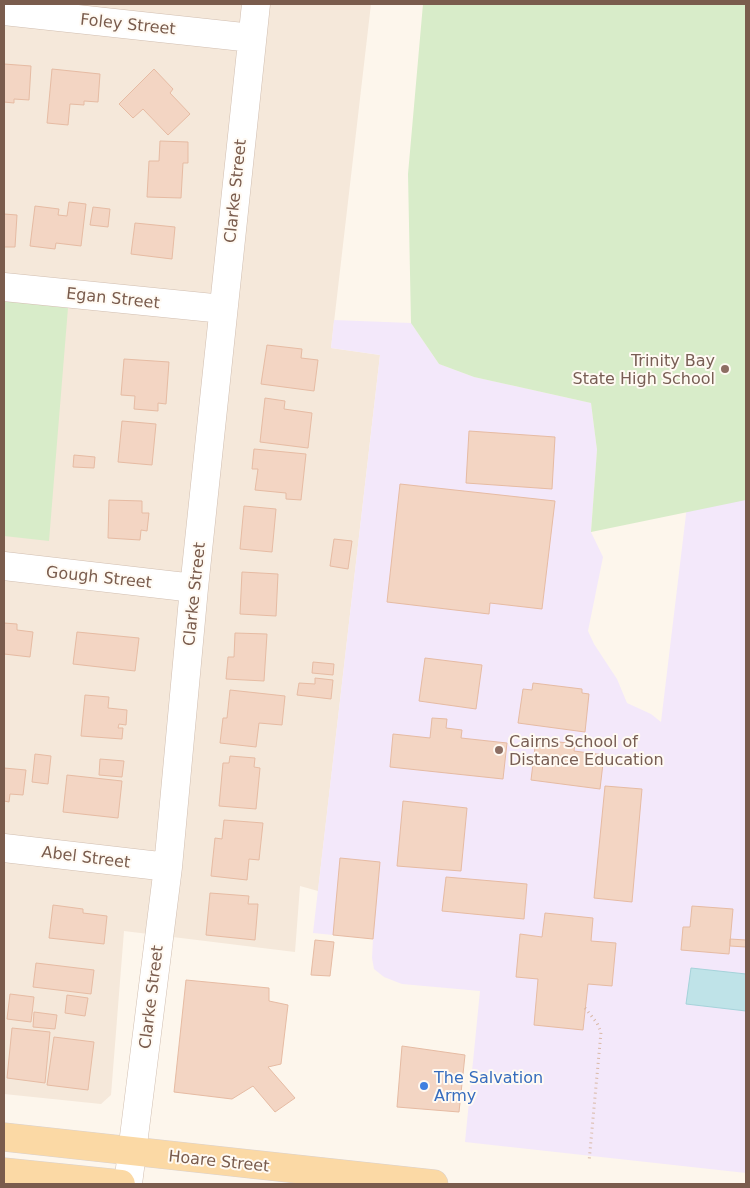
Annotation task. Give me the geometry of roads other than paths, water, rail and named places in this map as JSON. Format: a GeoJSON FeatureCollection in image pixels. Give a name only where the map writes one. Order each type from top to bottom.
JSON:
{"type":"FeatureCollection","features":[{"type":"Feature","properties":{"kind":"main road","name":"Hoare Street"},"geometry":{"type":"LineString","coordinates":[[4,1137],[434,1184]]}},
{"type":"Feature","properties":{"kind":"main road"},"geometry":{"type":"LineString","coordinates":[[4,1172],[121,1184]]}},
{"type":"Feature","properties":{"kind":"street","name":"Clarke Street"},"geometry":{"type":"LineString","coordinates":[[128,1184],[168,867],[194,588],[256,4]]}},
{"type":"Feature","properties":{"kind":"street","name":"Foley Street"},"geometry":{"type":"LineString","coordinates":[[4,11],[252,38]]}},
{"type":"Feature","properties":{"kind":"street","name":"Egan Street"},"geometry":{"type":"LineString","coordinates":[[4,287],[223,309]]}},
{"type":"Feature","properties":{"kind":"street","name":"Gough Street"},"geometry":{"type":"LineString","coordinates":[[4,566],[194,588]]}},
{"type":"Feature","properties":{"kind":"street","name":"Abel Street"},"geometry":{"type":"LineString","coordinates":[[4,848],[168,867]]}},
{"type":"Feature","properties":{"kind":"water"},"geometry":{"type":"Polygon","coordinates":[[[691,968],[746,974],[746,1011],[686,1004],[691,968]]]}},
{"type":"Feature","properties":{"kind":"place","name":"Trinity Bay State High School"},"geometry":{"type":"Point","coordinates":[725,369]}},
{"type":"Feature","properties":{"kind":"place","name":"Cairns School of Distance Education"},"geometry":{"type":"Point","coordinates":[499,750]}},
{"type":"Feature","properties":{"kind":"place","name":"The Salvation Army"},"geometry":{"type":"Point","coordinates":[424,1086]}}]}
